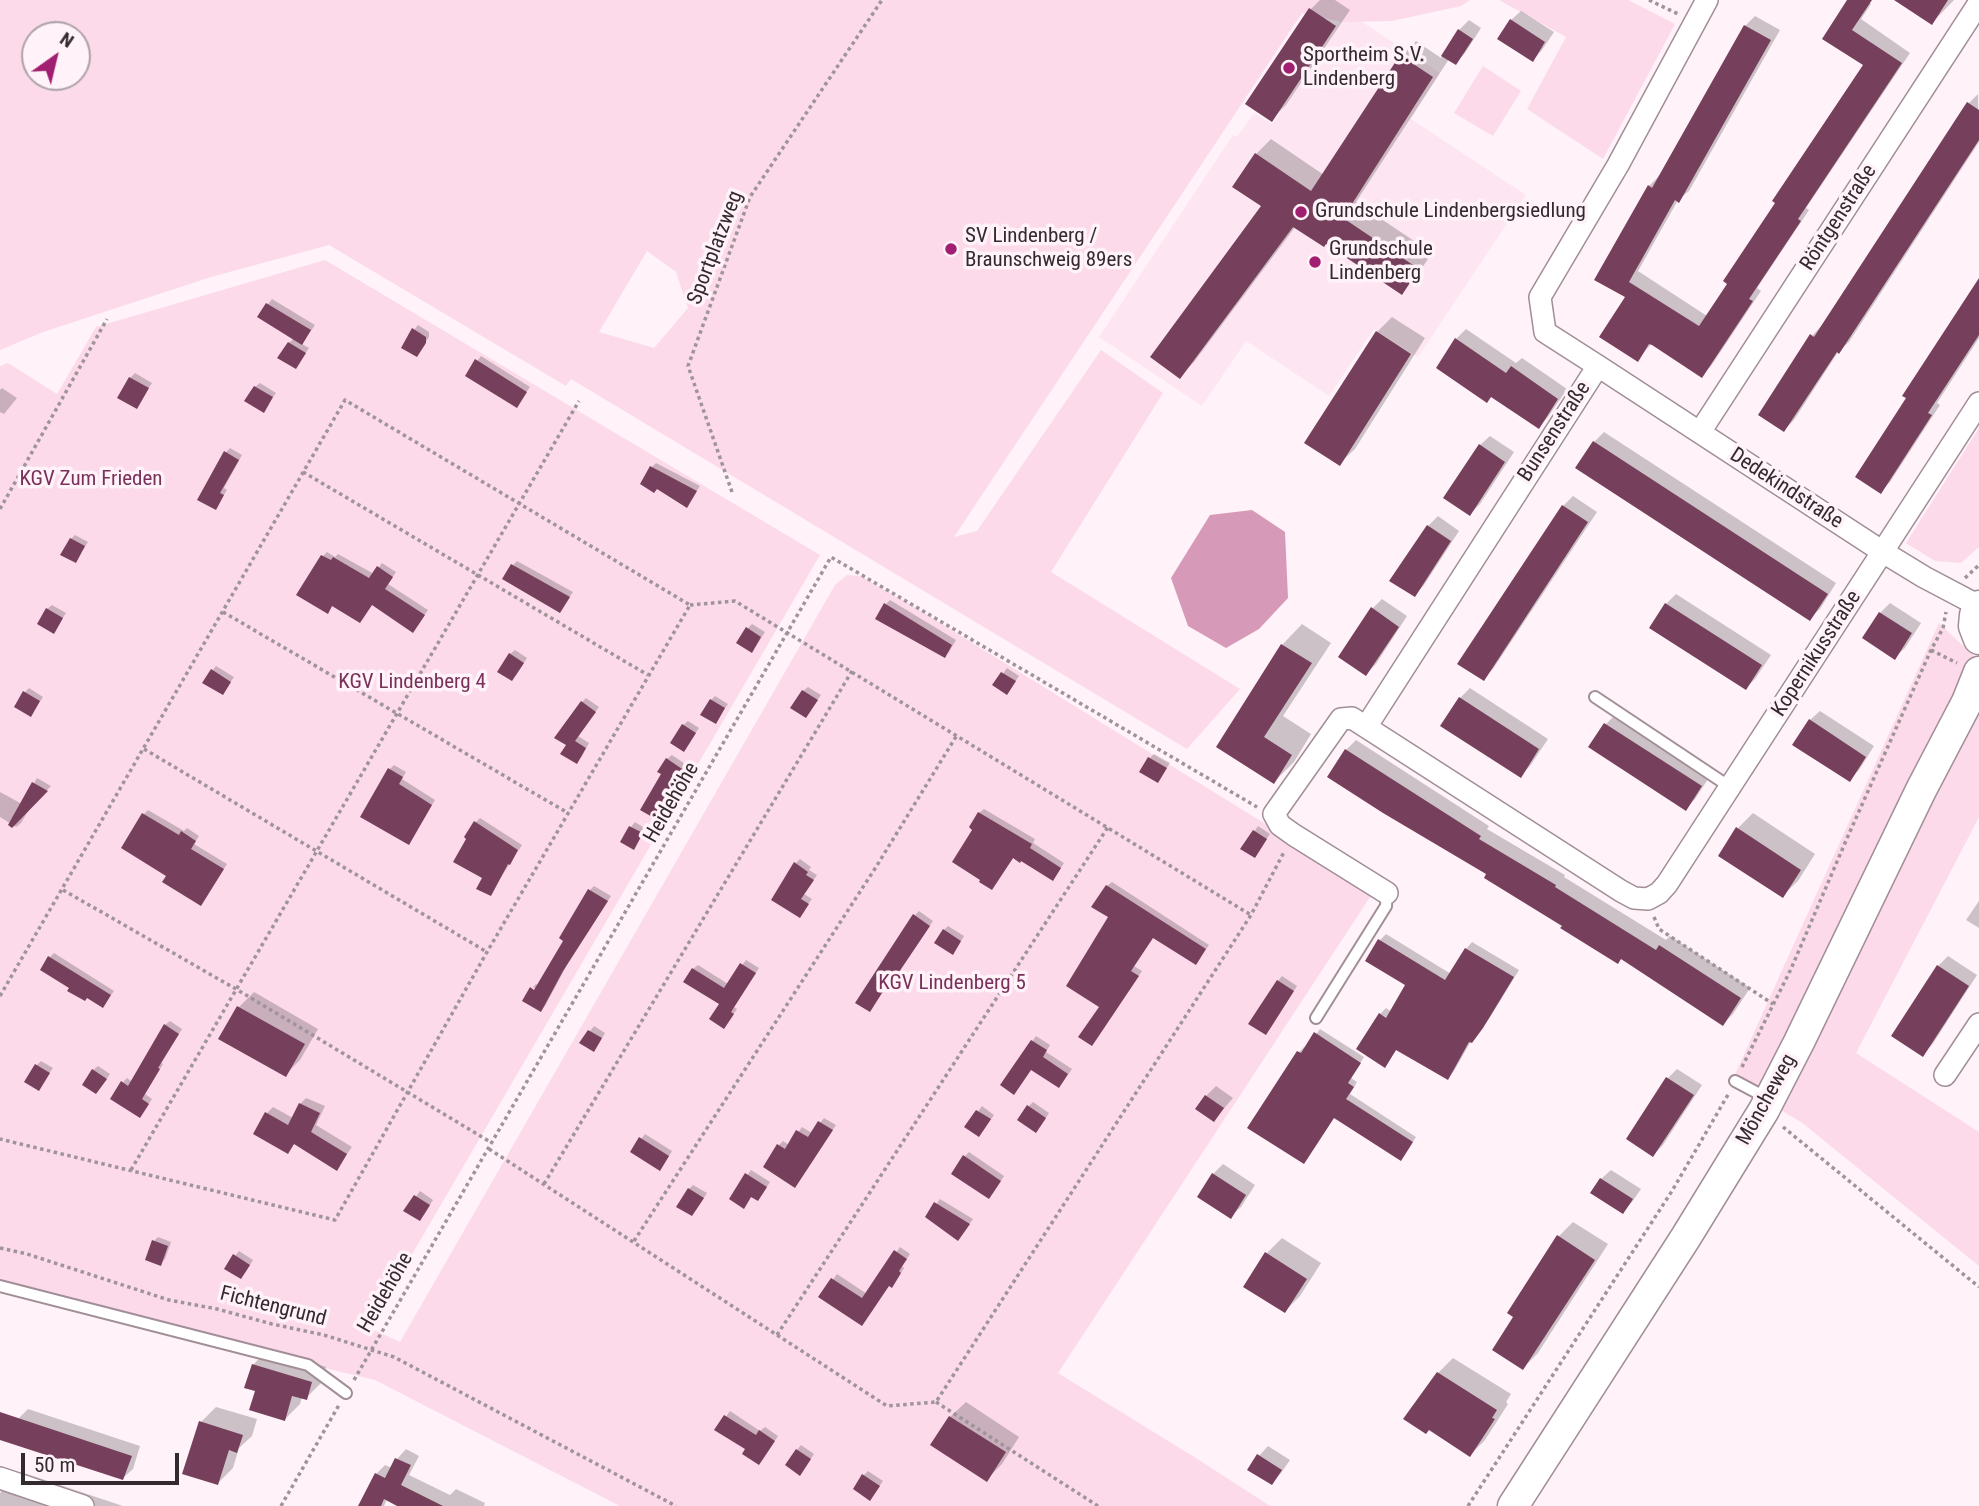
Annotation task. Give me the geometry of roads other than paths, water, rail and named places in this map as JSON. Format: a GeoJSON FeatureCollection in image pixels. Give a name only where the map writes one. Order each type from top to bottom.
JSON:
{"type":"FeatureCollection","features":[{"type":"Feature","properties":{"kind":"main road"},"geometry":{"type":"LineString","coordinates":[[1971,601],[1979,639]]}},
{"type":"Feature","properties":{"kind":"main road","name":"Möncheweg"},"geometry":{"type":"LineString","coordinates":[[1513,1506],[1686,1237],[1767,1105],[1967,702],[1979,672]]}},
{"type":"Feature","properties":{"kind":"street","name":"Bunsenstraße"},"geometry":{"type":"LineString","coordinates":[[1366,727],[1598,366],[1545,332],[1540,297],[1618,165],[1707,0]]}},
{"type":"Feature","properties":{"kind":"street","name":"Röntgenstraße"},"geometry":{"type":"LineString","coordinates":[[1700,432],[1979,3]]}},
{"type":"Feature","properties":{"kind":"street","name":"Dedekindstraße"},"geometry":{"type":"LineString","coordinates":[[1598,366],[1883,552],[1971,601]]}},
{"type":"Feature","properties":{"kind":"street","name":"Kopernikusstraße"},"geometry":{"type":"LineString","coordinates":[[1366,727],[1620,891],[1634,898],[1648,899],[1659,893],[1667,884],[1979,403]]}},
{"type":"Feature","properties":{"kind":"street"},"geometry":{"type":"LineString","coordinates":[[1366,727],[1352,718],[1341,719],[1274,814],[1280,825],[1294,835],[1387,893]]}},
{"type":"Feature","properties":{"kind":"street"},"geometry":{"type":"LineString","coordinates":[[1945,1075],[1979,1024]]}},
{"type":"Feature","properties":{"kind":"street"},"geometry":{"type":"LineString","coordinates":[[0,1478],[83,1506]]}},
{"type":"Feature","properties":{"kind":"lane"},"geometry":{"type":"LineString","coordinates":[[1595,697],[1730,787]]}},
{"type":"Feature","properties":{"kind":"lane"},"geometry":{"type":"LineString","coordinates":[[1316,1018],[1386,906],[1387,893]]}},
{"type":"Feature","properties":{"kind":"lane"},"geometry":{"type":"LineString","coordinates":[[1735,1081],[1767,1105]]}},
{"type":"Feature","properties":{"kind":"lane"},"geometry":{"type":"LineString","coordinates":[[0,1286],[308,1365],[346,1393]]}},
{"type":"Feature","properties":{"kind":"place","name":"Sportheim S.V. Lindenberg"},"geometry":{"type":"Point","coordinates":[1289,68]}},
{"type":"Feature","properties":{"kind":"place","name":"Grundschule Lindenbergsiedlung"},"geometry":{"type":"Point","coordinates":[1301,212]}},
{"type":"Feature","properties":{"kind":"place","name":"SV Lindenberg / Braunschweig 89ers"},"geometry":{"type":"Point","coordinates":[951,249]}},
{"type":"Feature","properties":{"kind":"place","name":"Grundschule Lindenberg"},"geometry":{"type":"Point","coordinates":[1315,262]}},
{"type":"Feature","properties":{"kind":"park label","name":"KGV Zum Frieden"},"geometry":{"type":"Point","coordinates":[91,480]}},
{"type":"Feature","properties":{"kind":"park label","name":"KGV Lindenberg 4"},"geometry":{"type":"Point","coordinates":[412,683]}},
{"type":"Feature","properties":{"kind":"park label","name":"KGV Lindenberg 5"},"geometry":{"type":"Point","coordinates":[952,984]}}]}
